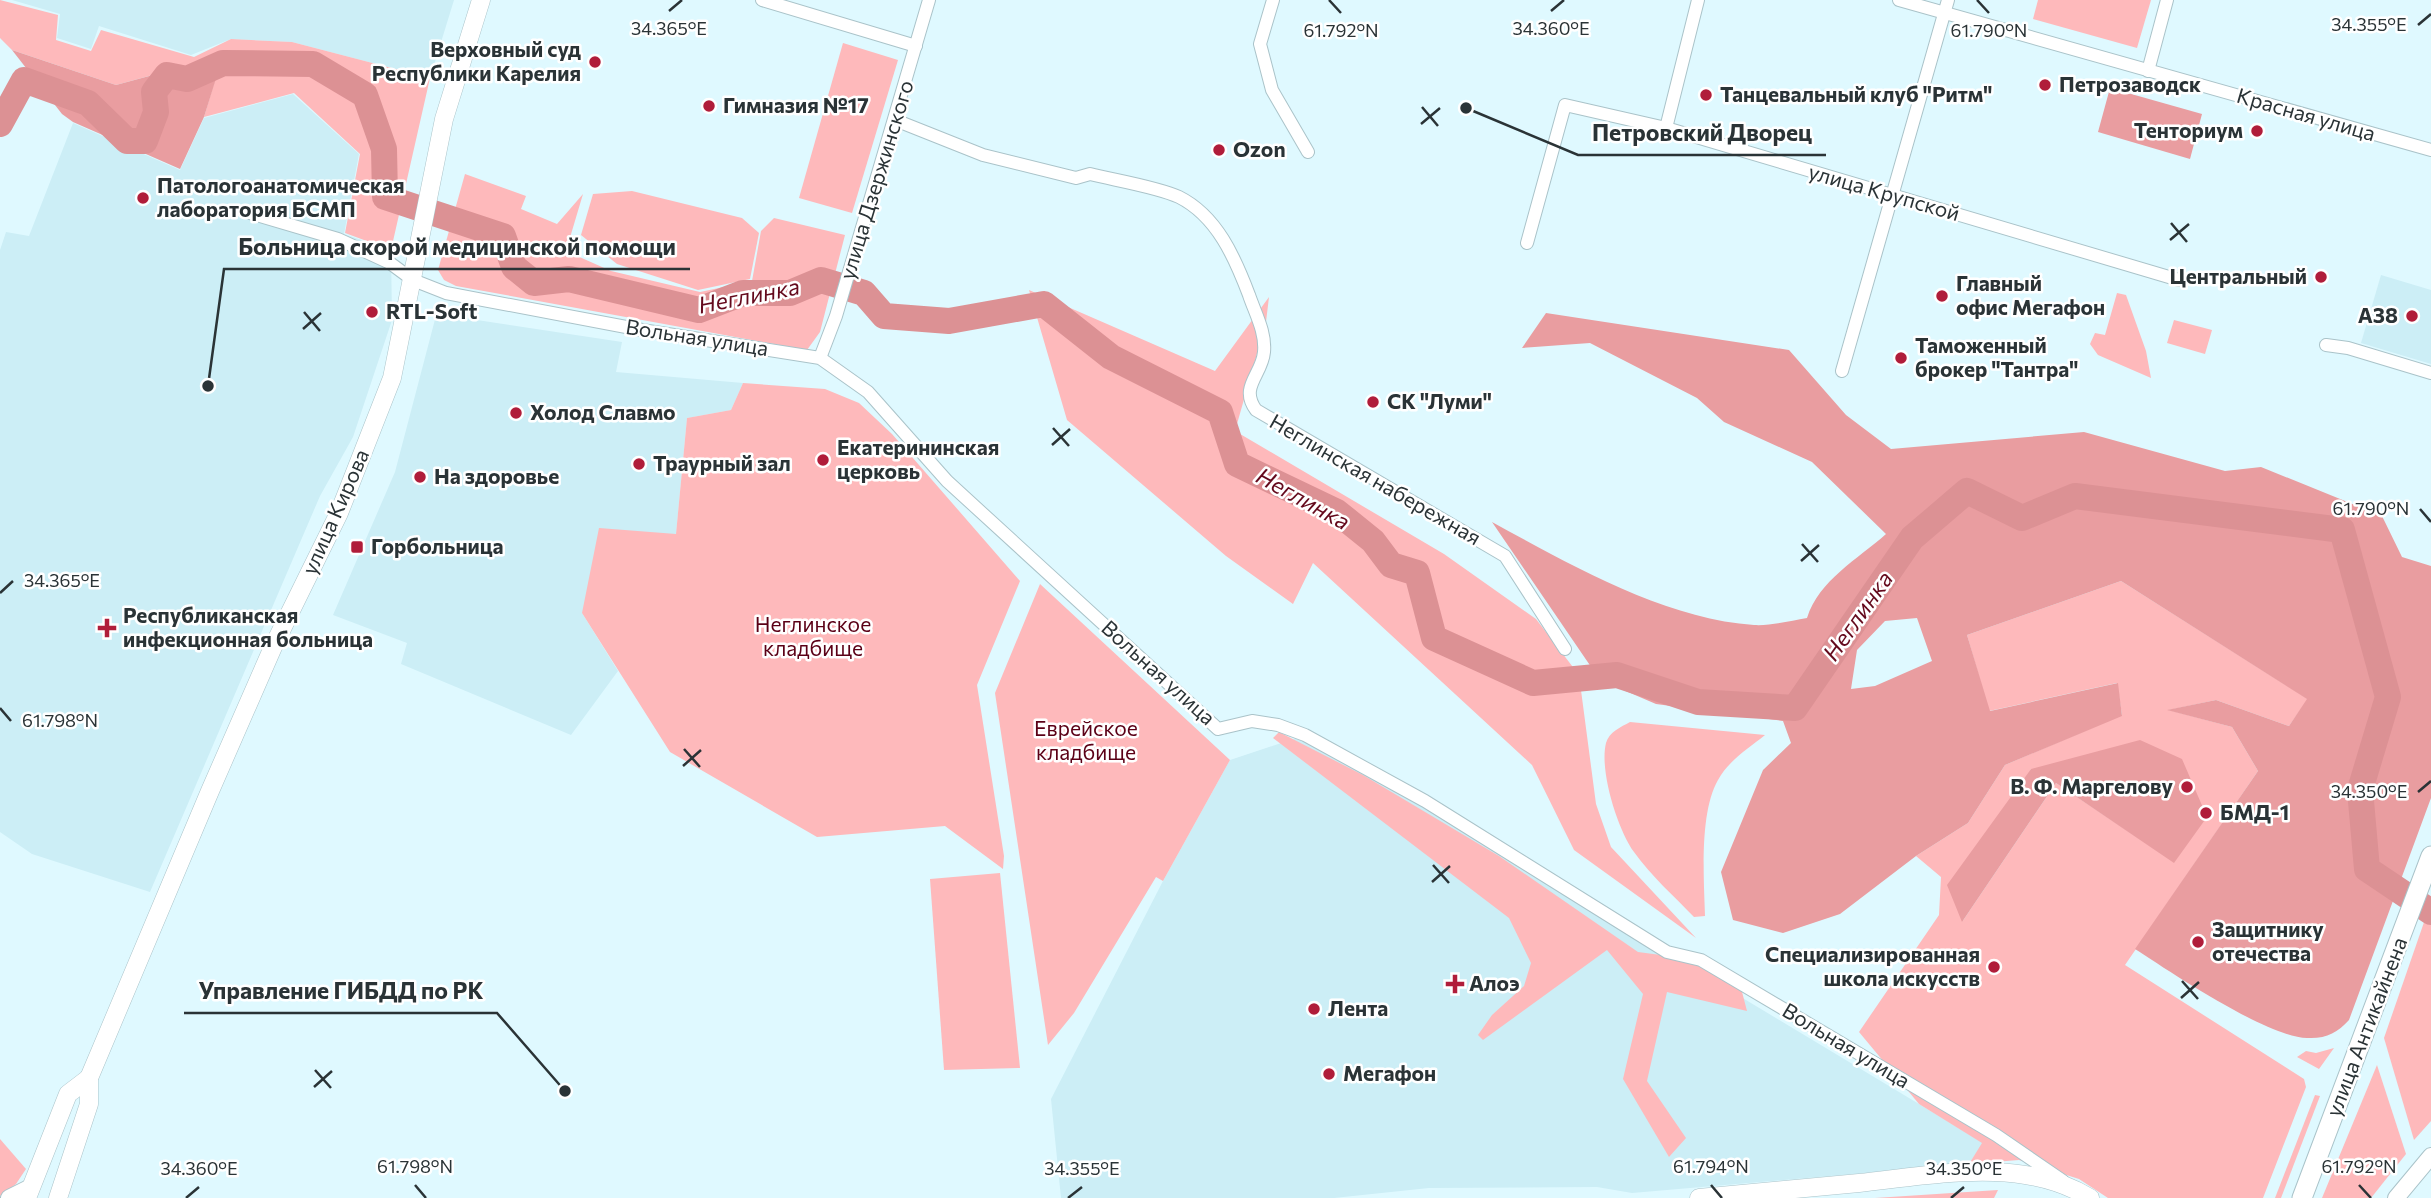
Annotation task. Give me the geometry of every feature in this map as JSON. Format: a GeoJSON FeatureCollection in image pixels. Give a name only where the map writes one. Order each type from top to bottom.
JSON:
{"type":"FeatureCollection","features":[{"type":"Feature","properties":{"kind":"main road","name":"улица Кирова"},"geometry":{"type":"LineString","coordinates":[[58,1198],[89,1104],[89,1077],[210,791],[351,483],[392,378],[444,119],[481,0]]}},
{"type":"Feature","properties":{"kind":"main road","name":"улица Антикайнена"},"geometry":{"type":"LineString","coordinates":[[2302,1198],[2431,856]]}},
{"type":"Feature","properties":{"kind":"main road","name":"улица Кирова"},"geometry":{"type":"LineString","coordinates":[[29,1192],[68,1094],[89,1077]]}},
{"type":"Feature","properties":{"kind":"main road"},"geometry":{"type":"LineString","coordinates":[[1699,1198],[1965,1172],[2019,1173],[2066,1183],[2091,1198]]}},
{"type":"Feature","properties":{"kind":"street"},"geometry":{"type":"LineString","coordinates":[[762,0],[916,46]]}},
{"type":"Feature","properties":{"kind":"street","name":"улица Дзержинского"},"geometry":{"type":"LineString","coordinates":[[820,358],[836,316],[929,0]]}},
{"type":"Feature","properties":{"kind":"street"},"geometry":{"type":"LineString","coordinates":[[1273,0],[1260,44],[1272,90],[1308,152]]}},
{"type":"Feature","properties":{"kind":"street"},"geometry":{"type":"LineString","coordinates":[[1667,128],[1698,0]]}},
{"type":"Feature","properties":{"kind":"street","name":"Красная улица"},"geometry":{"type":"LineString","coordinates":[[1899,0],[1946,6],[2148,71],[2431,150]]}},
{"type":"Feature","properties":{"kind":"street"},"geometry":{"type":"LineString","coordinates":[[2148,71],[2167,0]]}},
{"type":"Feature","properties":{"kind":"street"},"geometry":{"type":"LineString","coordinates":[[1842,371],[1946,6]]}},
{"type":"Feature","properties":{"kind":"street","name":"улица Крупской"},"geometry":{"type":"LineString","coordinates":[[1527,243],[1565,105],[1667,128],[2179,280]]}},
{"type":"Feature","properties":{"kind":"street","name":"Неглинская набережная"},"geometry":{"type":"LineString","coordinates":[[895,120],[983,155],[1076,177],[1090,174],[1179,197],[1188,204],[1215,226],[1236,262],[1265,338],[1264,355],[1248,390],[1249,400],[1256,410],[1505,556],[1565,649]]}},
{"type":"Feature","properties":{"kind":"street","name":"Вольная улица"},"geometry":{"type":"LineString","coordinates":[[250,213],[338,240],[390,263],[413,280],[460,295],[642,330],[820,358],[868,392],[947,481],[1217,729],[1252,721],[1278,724],[1306,735],[1425,801],[1667,952],[1701,960],[1713,967],[1996,1135],[2066,1183]]}},
{"type":"Feature","properties":{"kind":"street"},"geometry":{"type":"LineString","coordinates":[[2326,345],[2348,348],[2431,373]]}},
{"type":"Feature","properties":{"kind":"street"},"geometry":{"type":"LineString","coordinates":[[2396,1198],[2430,1159]]}},
{"type":"Feature","properties":{"kind":"street"},"geometry":{"type":"LineString","coordinates":[[9,1198],[29,1192]]}},
{"type":"Feature","properties":{"kind":"shaded area"},"geometry":{"type":"Polygon","coordinates":[[[12,0],[454,0],[430,78],[292,42],[231,39],[191,55],[99,26],[91,49],[57,38],[60,14],[12,0]]]}},
{"type":"Feature","properties":{"kind":"shaded area"},"geometry":{"type":"Polygon","coordinates":[[[12,50],[116,85],[223,56],[204,117],[180,169],[73,122],[62,114],[12,50]]]}},
{"type":"Feature","properties":{"kind":"shaded area"},"geometry":{"type":"Polygon","coordinates":[[[2110,88],[2202,114],[2190,159],[2098,132],[2110,88]]]}},
{"type":"Feature","properties":{"kind":"shaded area"},"geometry":{"type":"Polygon","coordinates":[[[293,94],[359,154],[344,234],[391,250],[392,320],[353,437],[320,496],[150,892],[32,854],[0,832],[0,250],[6,232],[29,236],[73,123],[180,170],[204,118],[293,94]]]}},
{"type":"Feature","properties":{"kind":"shaded area"},"geometry":{"type":"Polygon","coordinates":[[[2381,275],[2431,290],[2431,364],[2361,343],[2381,275]]]}},
{"type":"Feature","properties":{"kind":"shaded area"},"geometry":{"type":"Polygon","coordinates":[[[438,308],[457,317],[622,342],[616,372],[743,383],[731,410],[687,418],[676,534],[582,613],[618,671],[571,735],[401,664],[407,643],[333,615],[395,472],[438,308]]]}},
{"type":"Feature","properties":{"kind":"shaded area"},"geometry":{"type":"Polygon","coordinates":[[[1546,313],[1789,350],[1846,415],[1891,449],[2084,432],[2225,471],[2261,467],[2382,516],[2402,557],[2431,566],[2431,798],[2349,1020],[2335,1032],[2325,1036],[2307,1038],[2290,1035],[2245,1016],[2135,949],[2258,771],[2232,727],[2167,710],[2216,700],[2289,726],[2307,699],[2121,581],[1967,635],[1990,711],[2118,683],[2122,716],[2005,765],[1968,823],[1916,856],[1840,914],[1783,933],[1733,920],[1721,872],[1763,770],[1791,743],[1783,721],[1656,704],[1600,680],[1492,522],[1585,571],[1652,601],[1720,621],[1754,625],[1807,618],[1820,592],[1830,581],[1886,534],[1812,462],[1724,422],[1697,398],[1590,343],[1522,348],[1546,313]],[[1917,618],[1885,621],[1857,650],[1851,689],[1875,686],[1932,661],[1917,618]]]}},
{"type":"Feature","properties":{"kind":"shaded area"},"geometry":{"type":"Polygon","coordinates":[[[1305,735],[1983,1143],[1969,1164],[1632,1193],[1597,1187],[1429,1188],[1334,1198],[1061,1198],[1051,1099],[1163,881],[1230,760],[1305,735]]]}},
{"type":"Feature","properties":{"kind":"shaded area"},"geometry":{"type":"Polygon","coordinates":[[[2140,740],[2182,759],[2207,817],[2174,863],[2056,783],[1962,922],[1947,885],[2031,769],[2140,740]]]}},
{"type":"Feature","properties":{"kind":"green space"},"geometry":{"type":"Polygon","coordinates":[[[0,0],[58,15],[56,40],[91,51],[101,30],[194,57],[231,39],[292,42],[430,78],[391,250],[345,233],[360,154],[294,93],[204,117],[222,56],[116,85],[12,50],[0,38],[0,0]]]}},
{"type":"Feature","properties":{"kind":"green space"},"geometry":{"type":"Polygon","coordinates":[[[2038,0],[2151,0],[2137,48],[2033,19],[2038,0]]]}},
{"type":"Feature","properties":{"kind":"green space"},"geometry":{"type":"Polygon","coordinates":[[[843,43],[898,60],[852,213],[799,198],[843,43]]]}},
{"type":"Feature","properties":{"kind":"green space"},"geometry":{"type":"Polygon","coordinates":[[[465,174],[526,196],[521,209],[557,224],[583,194],[566,251],[611,271],[700,292],[752,281],[761,231],[774,218],[845,235],[820,332],[807,350],[456,286],[444,280],[438,270],[465,174]]]}},
{"type":"Feature","properties":{"kind":"green space"},"geometry":{"type":"Polygon","coordinates":[[[632,191],[742,218],[759,233],[750,279],[698,290],[617,264],[581,235],[593,194],[632,191]]]}},
{"type":"Feature","properties":{"kind":"green space"},"geometry":{"type":"Polygon","coordinates":[[[1029,290],[1215,371],[1269,297],[1266,322],[1235,431],[1444,554],[1536,619],[1579,675],[1596,804],[1611,847],[1696,938],[1574,850],[1532,765],[1313,563],[1293,604],[1226,556],[1067,420],[1029,290]]]}},
{"type":"Feature","properties":{"kind":"green space"},"geometry":{"type":"Polygon","coordinates":[[[2117,293],[2126,295],[2146,351],[2151,378],[2098,355],[2090,344],[2095,333],[2105,335],[2117,293]]]}},
{"type":"Feature","properties":{"kind":"green space"},"geometry":{"type":"Polygon","coordinates":[[[2174,320],[2212,330],[2205,354],[2167,343],[2174,320]]]}},
{"type":"Feature","properties":{"kind":"green space","name":"Неглинское кладбище"},"geometry":{"type":"Polygon","coordinates":[[[743,383],[825,389],[859,403],[892,434],[1020,581],[977,685],[1004,856],[1003,869],[945,826],[817,837],[670,752],[582,613],[599,528],[676,534],[687,418],[731,410],[743,383]]]}},
{"type":"Feature","properties":{"kind":"green space"},"geometry":{"type":"Polygon","coordinates":[[[2121,581],[2308,699],[2289,726],[2216,700],[2169,710],[2232,727],[2258,771],[2125,965],[2304,1079],[2306,1087],[2263,1198],[2108,1198],[2079,1179],[2019,1160],[1969,1164],[1982,1143],[1919,1104],[1859,1032],[1939,915],[1941,877],[1916,856],[1968,823],[2005,765],[2122,715],[2117,683],[1989,711],[1967,635],[2121,581]],[[2031,769],[1962,922],[2056,783],[2174,862],[2206,817],[2031,769]]]}},
{"type":"Feature","properties":{"kind":"green space","name":"Еврейское кладбище"},"geometry":{"type":"Polygon","coordinates":[[[1040,584],[1230,760],[1163,881],[1156,877],[1074,1013],[1048,1045],[995,693],[1040,584]]]}},
{"type":"Feature","properties":{"kind":"green space"},"geometry":{"type":"Polygon","coordinates":[[[1630,722],[1765,735],[1727,767],[1712,794],[1705,828],[1705,916],[1694,917],[1648,869],[1628,842],[1616,815],[1605,769],[1606,743],[1613,733],[1630,722]]]}},
{"type":"Feature","properties":{"kind":"green space"},"geometry":{"type":"Polygon","coordinates":[[[1279,732],[1363,775],[1499,856],[1638,952],[1699,960],[1741,988],[1747,1011],[1667,992],[1647,1081],[1686,1138],[1669,1157],[1623,1079],[1643,994],[1607,950],[1483,1040],[1478,1035],[1492,1015],[1524,986],[1531,963],[1509,918],[1273,738],[1279,732]]]}},
{"type":"Feature","properties":{"kind":"green space"},"geometry":{"type":"Polygon","coordinates":[[[1000,873],[1020,1068],[944,1070],[930,879],[1000,873]]]}},
{"type":"Feature","properties":{"kind":"green space"},"geometry":{"type":"Polygon","coordinates":[[[2431,902],[2431,1121],[2414,1140],[2384,1038],[2431,902]]]}},
{"type":"Feature","properties":{"kind":"green space"},"geometry":{"type":"Polygon","coordinates":[[[2334,1048],[2319,1069],[2297,1057],[2306,1051],[2316,1053],[2334,1048]]]}},
{"type":"Feature","properties":{"kind":"green space"},"geometry":{"type":"Polygon","coordinates":[[[2377,1065],[2406,1154],[2371,1198],[2322,1198],[2377,1065]]]}},
{"type":"Feature","properties":{"kind":"green space"},"geometry":{"type":"Polygon","coordinates":[[[2315,1095],[2320,1096],[2281,1198],[2275,1198],[2315,1095]]]}},
{"type":"Feature","properties":{"kind":"green space"},"geometry":{"type":"Polygon","coordinates":[[[0,1139],[26,1169],[16,1184],[0,1196],[0,1139]]]}},
{"type":"Feature","properties":{"kind":"green space"},"geometry":{"type":"Polygon","coordinates":[[[1998,1190],[1994,1198],[1875,1198],[1998,1190]]]}},
{"type":"Feature","properties":{"kind":"waterway","name":"Неглинка"},"geometry":{"type":"LineString","coordinates":[[0,124],[24,80],[88,103],[127,141],[145,141],[156,112],[154,92],[167,75],[187,79],[223,63],[313,64],[365,95],[384,149],[385,197],[503,236],[514,267],[534,283],[569,279],[699,310],[743,293],[790,293],[821,280],[864,293],[884,316],[949,321],[1044,304],[1111,357],[1220,412],[1237,464],[1337,512],[1373,541],[1391,565],[1417,573],[1434,638],[1533,683],[1617,675],[1698,702],[1795,708],[1912,538],[1967,491],[2022,518],[2075,496],[2342,530],[2388,697],[2360,790],[2367,869],[2431,912]]}},
{"type":"Feature","properties":{"kind":"place","name":"Верховный суд Республики Карелия"},"geometry":{"type":"Point","coordinates":[595,62]}},
{"type":"Feature","properties":{"kind":"place","name":"Петрозаводск"},"geometry":{"type":"Point","coordinates":[2045,85]}},
{"type":"Feature","properties":{"kind":"place","name":"Танцевальный клуб \"Ритм\""},"geometry":{"type":"Point","coordinates":[1706,95]}},
{"type":"Feature","properties":{"kind":"place","name":"Гимназия №17"},"geometry":{"type":"Point","coordinates":[709,106]}},
{"type":"Feature","properties":{"kind":"place","name":"Петровский Дворец"},"geometry":{"type":"Point","coordinates":[1466,108]}},
{"type":"Feature","properties":{"kind":"place","name":"Тенториум"},"geometry":{"type":"Point","coordinates":[2257,131]}},
{"type":"Feature","properties":{"kind":"place","name":"Ozon"},"geometry":{"type":"Point","coordinates":[1219,150]}},
{"type":"Feature","properties":{"kind":"place","name":"Патологоанатомическая лаборатория БСМП"},"geometry":{"type":"Point","coordinates":[143,198]}},
{"type":"Feature","properties":{"kind":"place","name":"Центральный"},"geometry":{"type":"Point","coordinates":[2321,277]}},
{"type":"Feature","properties":{"kind":"place","name":"Главный офис Мегафон"},"geometry":{"type":"Point","coordinates":[1942,296]}},
{"type":"Feature","properties":{"kind":"place","name":"RTL-Soft"},"geometry":{"type":"Point","coordinates":[372,312]}},
{"type":"Feature","properties":{"kind":"place","name":"A38"},"geometry":{"type":"Point","coordinates":[2412,316]}},
{"type":"Feature","properties":{"kind":"place","name":"Таможенный брокер \"Тантра\""},"geometry":{"type":"Point","coordinates":[1901,358]}},
{"type":"Feature","properties":{"kind":"place","name":"Больница скорой медицинской помощи"},"geometry":{"type":"Point","coordinates":[208,386]}},
{"type":"Feature","properties":{"kind":"place","name":"СК \"Луми\""},"geometry":{"type":"Point","coordinates":[1373,402]}},
{"type":"Feature","properties":{"kind":"place","name":"Холод Славмо"},"geometry":{"type":"Point","coordinates":[516,413]}},
{"type":"Feature","properties":{"kind":"place","name":"Екатерининская церковь"},"geometry":{"type":"Point","coordinates":[823,460]}},
{"type":"Feature","properties":{"kind":"place","name":"Траурный зал"},"geometry":{"type":"Point","coordinates":[639,464]}},
{"type":"Feature","properties":{"kind":"place","name":"На здоровье"},"geometry":{"type":"Point","coordinates":[420,477]}},
{"type":"Feature","properties":{"kind":"place","name":"Горбольница"},"geometry":{"type":"Point","coordinates":[357,547]}},
{"type":"Feature","properties":{"kind":"place","name":"Республиканская инфекционная больница"},"geometry":{"type":"Point","coordinates":[107,628]}},
{"type":"Feature","properties":{"kind":"place","name":"В. Ф. Маргелову"},"geometry":{"type":"Point","coordinates":[2187,787]}},
{"type":"Feature","properties":{"kind":"place","name":"БМД-1"},"geometry":{"type":"Point","coordinates":[2206,813]}},
{"type":"Feature","properties":{"kind":"place","name":"Защитнику отечества"},"geometry":{"type":"Point","coordinates":[2198,942]}},
{"type":"Feature","properties":{"kind":"place","name":"Специализированная школа искусств"},"geometry":{"type":"Point","coordinates":[1994,967]}},
{"type":"Feature","properties":{"kind":"place","name":"Алоэ"},"geometry":{"type":"Point","coordinates":[1455,984]}},
{"type":"Feature","properties":{"kind":"place","name":"Лента"},"geometry":{"type":"Point","coordinates":[1314,1009]}},
{"type":"Feature","properties":{"kind":"place","name":"Мегафон"},"geometry":{"type":"Point","coordinates":[1329,1074]}},
{"type":"Feature","properties":{"kind":"place","name":"Управление ГИБДД по РК"},"geometry":{"type":"Point","coordinates":[565,1091]}}]}
